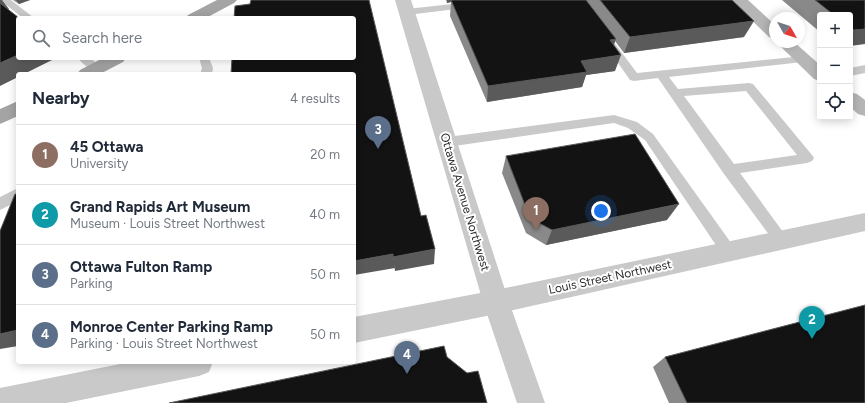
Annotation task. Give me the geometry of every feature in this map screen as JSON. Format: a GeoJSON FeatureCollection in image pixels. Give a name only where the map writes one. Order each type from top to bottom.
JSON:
{"type":"FeatureCollection","features":[{"type":"Feature","properties":{"kind":"main road"},"geometry":{"type":"LineString","coordinates":[[198,16],[229,0]]}},
{"type":"Feature","properties":{"kind":"main road"},"geometry":{"type":"LineString","coordinates":[[738,0],[769,28]]}},
{"type":"Feature","properties":{"kind":"main road"},"geometry":{"type":"LineString","coordinates":[[791,48],[817,72]]}},
{"type":"Feature","properties":{"kind":"main road"},"geometry":{"type":"LineString","coordinates":[[91,71],[113,60]]}},
{"type":"Feature","properties":{"kind":"main road"},"geometry":{"type":"LineString","coordinates":[[853,100],[865,109]]}},
{"type":"Feature","properties":{"kind":"main road"},"geometry":{"type":"LineString","coordinates":[[0,117],[16,109]]}},
{"type":"Feature","properties":{"kind":"street","name":"Ottawa Avenue Northwest"},"geometry":{"type":"LineString","coordinates":[[405,6],[496,302],[530,403]]}},
{"type":"Feature","properties":{"kind":"street","name":"Louis Street Northwest"},"geometry":{"type":"LineString","coordinates":[[356,330],[496,302],[865,222]]}},
{"type":"Feature","properties":{"kind":"street"},"geometry":{"type":"LineString","coordinates":[[0,402],[189,364]]}},
{"type":"Feature","properties":{"kind":"lane"},"geometry":{"type":"LineString","coordinates":[[4,0],[26,16]]}},
{"type":"Feature","properties":{"kind":"lane"},"geometry":{"type":"LineString","coordinates":[[405,6],[479,4]]}},
{"type":"Feature","properties":{"kind":"lane"},"geometry":{"type":"LineString","coordinates":[[601,32],[634,77],[803,59]]}},
{"type":"Feature","properties":{"kind":"lane"},"geometry":{"type":"LineString","coordinates":[[84,60],[91,71]]}},
{"type":"Feature","properties":{"kind":"lane"},"geometry":{"type":"LineString","coordinates":[[205,60],[208,66],[207,72]]}},
{"type":"Feature","properties":{"kind":"lane"},"geometry":{"type":"LineString","coordinates":[[853,71],[865,69]]}},
{"type":"Feature","properties":{"kind":"lane"},"geometry":{"type":"LineString","coordinates":[[662,75],[729,170],[781,240]]}},
{"type":"Feature","properties":{"kind":"lane"},"geometry":{"type":"LineString","coordinates":[[675,93],[750,87],[807,158],[729,170]]}},
{"type":"Feature","properties":{"kind":"lane"},"geometry":{"type":"LineString","coordinates":[[447,142],[614,119],[625,121],[638,127],[649,137],[729,252]]}},
{"type":"Feature","properties":{"kind":"lane"},"geometry":{"type":"LineString","coordinates":[[0,204],[16,195]]}},
{"type":"Feature","properties":{"kind":"building"},"geometry":{"type":"Polygon","coordinates":[[[251,0],[369,0],[421,216],[426,215],[435,249],[393,257],[393,254],[356,261],[356,72],[231,72],[232,60],[356,60],[356,16],[234,16],[235,6],[250,4],[251,0]]]}},
{"type":"Feature","properties":{"kind":"building"},"geometry":{"type":"Polygon","coordinates":[[[451,0],[586,0],[616,39],[610,40],[621,55],[581,61],[587,72],[488,86],[451,0]]]}},
{"type":"Feature","properties":{"kind":"building"},"geometry":{"type":"Polygon","coordinates":[[[600,0],[732,0],[754,21],[630,37],[600,0]]]}},
{"type":"Feature","properties":{"kind":"building"},"geometry":{"type":"Polygon","coordinates":[[[815,0],[865,0],[865,29],[853,30],[853,12],[830,12],[815,0]]]}},
{"type":"Feature","properties":{"kind":"building"},"geometry":{"type":"Polygon","coordinates":[[[0,3],[16,16],[16,56],[0,63],[0,3]]]}},
{"type":"Feature","properties":{"kind":"building"},"geometry":{"type":"Polygon","coordinates":[[[635,134],[679,204],[552,230],[530,218],[506,156],[635,134]]]}},
{"type":"Feature","properties":{"kind":"building"},"geometry":{"type":"Polygon","coordinates":[[[16,194],[16,330],[0,334],[0,231],[16,194]]]}},
{"type":"Feature","properties":{"kind":"building"},"geometry":{"type":"Polygon","coordinates":[[[865,305],[865,403],[687,403],[665,357],[865,305]]]}},
{"type":"Feature","properties":{"kind":"building"},"geometry":{"type":"Polygon","coordinates":[[[444,346],[447,357],[467,373],[478,371],[487,403],[169,403],[444,346]]]}},
{"type":"Feature","properties":{"kind":"place","name":"Ottawa Fulton Ramp"},"geometry":{"type":"Point","coordinates":[378,149]}},
{"type":"Feature","properties":{"kind":"place","name":"45 Ottawa"},"geometry":{"type":"Point","coordinates":[536,230]}},
{"type":"Feature","properties":{"kind":"place","name":"Grand Rapids Art Museum"},"geometry":{"type":"Point","coordinates":[812,339]}},
{"type":"Feature","properties":{"kind":"place","name":"Monroe Center Parking Ramp"},"geometry":{"type":"Point","coordinates":[407,374]}}]}
